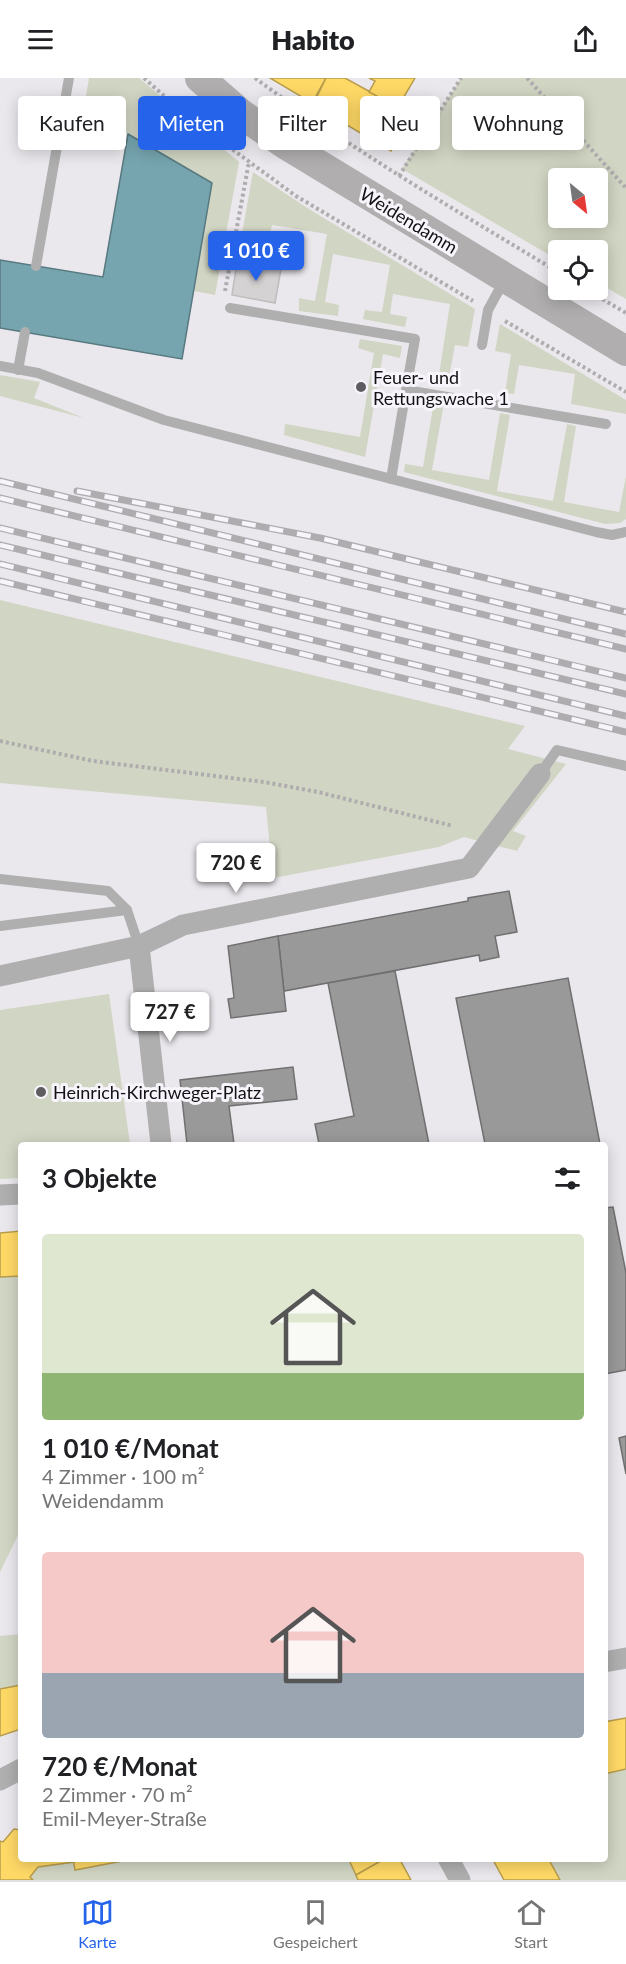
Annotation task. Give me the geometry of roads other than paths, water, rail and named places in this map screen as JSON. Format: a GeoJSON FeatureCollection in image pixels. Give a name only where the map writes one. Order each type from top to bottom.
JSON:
{"type":"FeatureCollection","features":[{"type":"Feature","properties":{"kind":"main road","name":"Weidendamm"},"geometry":{"type":"LineString","coordinates":[[200,78],[241,114],[288,146],[626,351]]}},
{"type":"Feature","properties":{"kind":"street"},"geometry":{"type":"LineString","coordinates":[[0,976],[139,946],[183,925],[469,868],[540,774]]}},
{"type":"Feature","properties":{"kind":"street"},"geometry":{"type":"LineString","coordinates":[[139,946],[161,1142]]}},
{"type":"Feature","properties":{"kind":"street"},"geometry":{"type":"LineString","coordinates":[[0,1195],[18,1194]]}},
{"type":"Feature","properties":{"kind":"street"},"geometry":{"type":"LineString","coordinates":[[608,1661],[626,1658]]}},
{"type":"Feature","properties":{"kind":"street"},"geometry":{"type":"LineString","coordinates":[[0,1780],[18,1771]]}},
{"type":"Feature","properties":{"kind":"street"},"geometry":{"type":"LineString","coordinates":[[450,1862],[460,1880]]}},
{"type":"Feature","properties":{"kind":"lane"},"geometry":{"type":"LineString","coordinates":[[36,266],[69,78]]}},
{"type":"Feature","properties":{"kind":"lane"},"geometry":{"type":"LineString","coordinates":[[482,345],[488,310],[506,279]]}},
{"type":"Feature","properties":{"kind":"lane"},"geometry":{"type":"LineString","coordinates":[[230,308],[415,339],[391,479]]}},
{"type":"Feature","properties":{"kind":"lane"},"geometry":{"type":"LineString","coordinates":[[18,370],[25,332]]}},
{"type":"Feature","properties":{"kind":"lane"},"geometry":{"type":"LineString","coordinates":[[0,366],[38,373],[164,420],[596,532],[612,535],[626,532]]}},
{"type":"Feature","properties":{"kind":"lane"},"geometry":{"type":"LineString","coordinates":[[406,390],[606,424]]}},
{"type":"Feature","properties":{"kind":"lane"},"geometry":{"type":"LineString","coordinates":[[540,774],[558,750],[626,766]]}},
{"type":"Feature","properties":{"kind":"lane"},"geometry":{"type":"LineString","coordinates":[[0,879],[108,891],[127,910],[139,946]]}},
{"type":"Feature","properties":{"kind":"lane"},"geometry":{"type":"LineString","coordinates":[[0,926],[127,910]]}},
{"type":"Feature","properties":{"kind":"railway"},"geometry":{"type":"LineString","coordinates":[[0,481],[626,634]]}},
{"type":"Feature","properties":{"kind":"railway"},"geometry":{"type":"LineString","coordinates":[[77,491],[320,538],[626,612]]}},
{"type":"Feature","properties":{"kind":"railway"},"geometry":{"type":"LineString","coordinates":[[0,498],[626,649]]}},
{"type":"Feature","properties":{"kind":"railway"},"geometry":{"type":"LineString","coordinates":[[0,528],[626,678]]}},
{"type":"Feature","properties":{"kind":"railway"},"geometry":{"type":"LineString","coordinates":[[0,545],[626,694]]}},
{"type":"Feature","properties":{"kind":"railway"},"geometry":{"type":"LineString","coordinates":[[0,564],[626,716]]}},
{"type":"Feature","properties":{"kind":"railway"},"geometry":{"type":"LineString","coordinates":[[0,581],[626,732]]}},
{"type":"Feature","properties":{"kind":"place","name":"Feuer- und Rettungswache 1"},"geometry":{"type":"Point","coordinates":[361,387]}},
{"type":"Feature","properties":{"kind":"place","name":"Heinrich-Kirchweger-Platz"},"geometry":{"type":"Point","coordinates":[41,1092]}}]}
